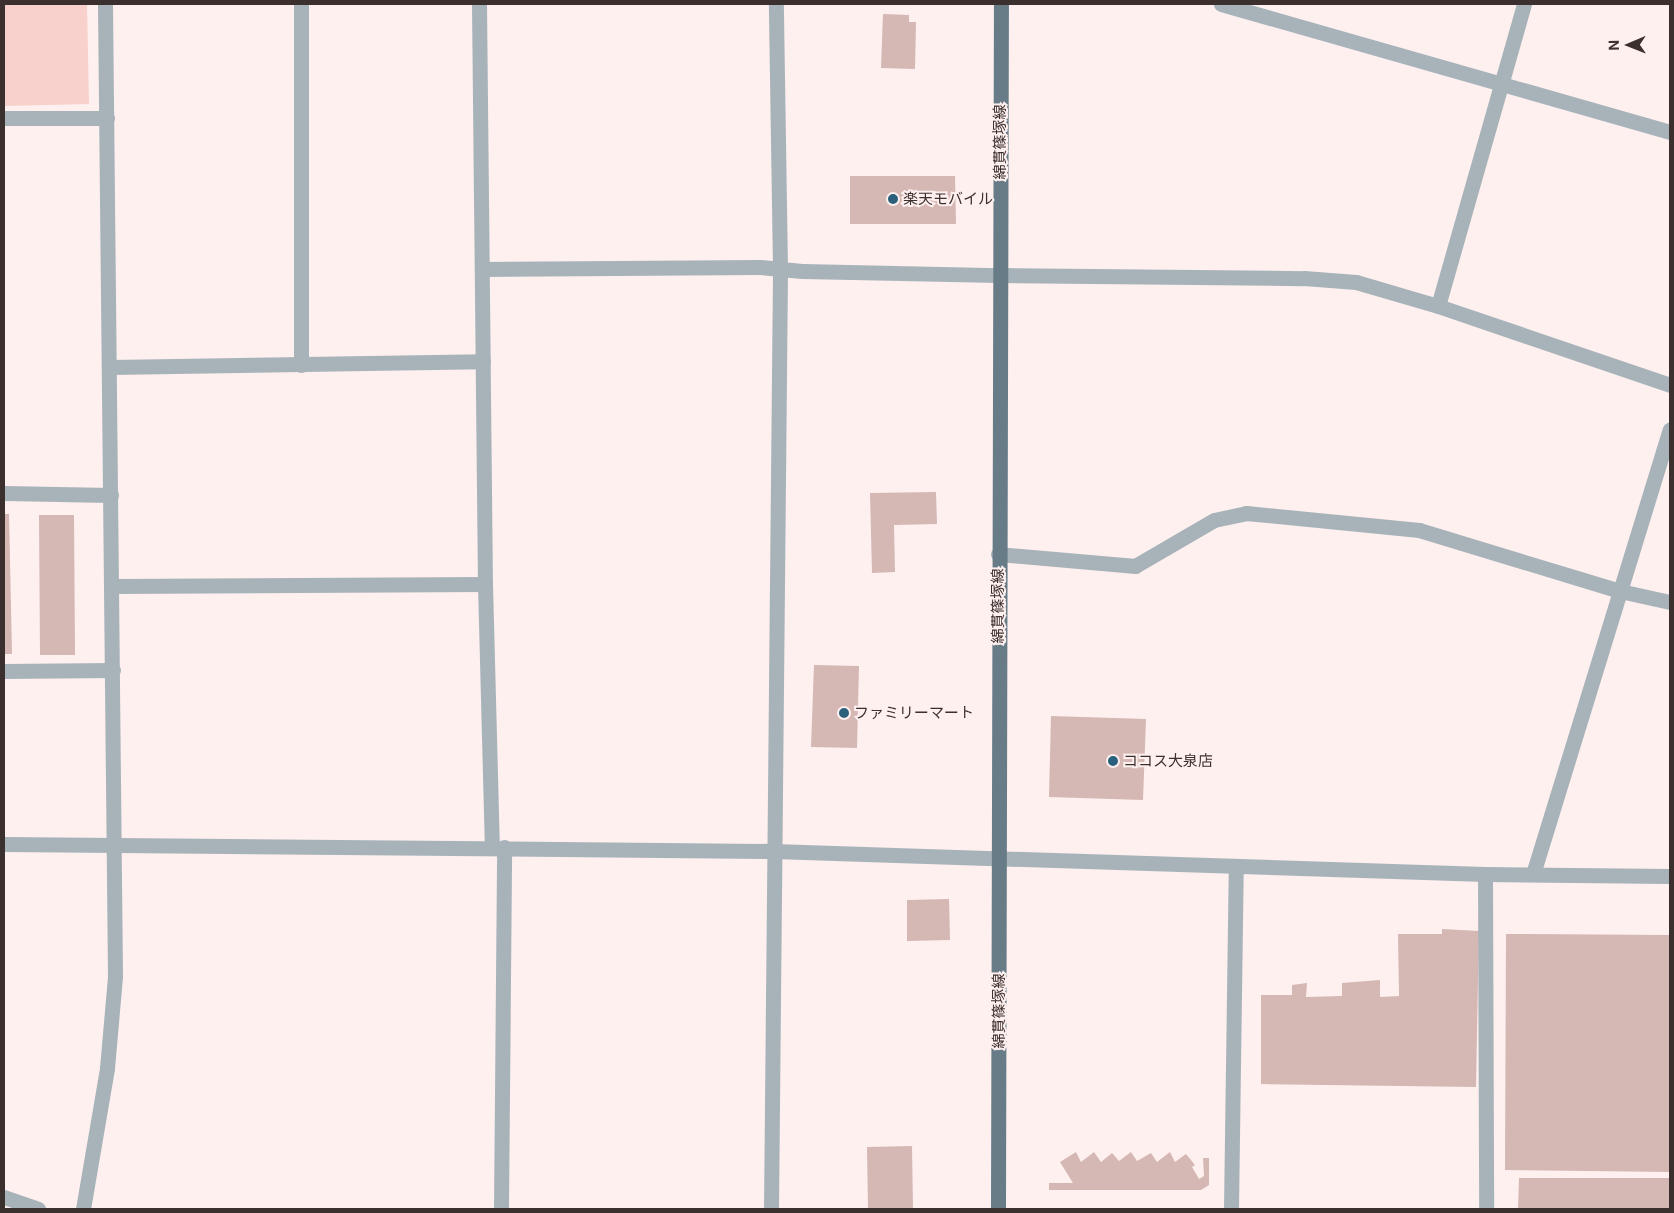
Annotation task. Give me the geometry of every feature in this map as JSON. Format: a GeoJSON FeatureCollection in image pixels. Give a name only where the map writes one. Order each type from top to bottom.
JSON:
{"type":"FeatureCollection","features":[{"type":"Feature","properties":{"kind":"main road","name":"綿貫篠塚線"},"geometry":{"type":"LineString","coordinates":[[998,1209],[998,554],[1001,4]]}},
{"type":"Feature","properties":{"kind":"street"},"geometry":{"type":"LineString","coordinates":[[83,1209],[107,1068],[115,976],[113,586],[105,4]]}},
{"type":"Feature","properties":{"kind":"street"},"geometry":{"type":"LineString","coordinates":[[301,4],[301,365]]}},
{"type":"Feature","properties":{"kind":"street"},"geometry":{"type":"LineString","coordinates":[[479,4],[485,584],[498,847],[502,1209]]}},
{"type":"Feature","properties":{"kind":"street"},"geometry":{"type":"LineString","coordinates":[[771,1209],[780,268],[776,4]]}},
{"type":"Feature","properties":{"kind":"street"},"geometry":{"type":"LineString","coordinates":[[1221,4],[1670,132]]}},
{"type":"Feature","properties":{"kind":"street"},"geometry":{"type":"LineString","coordinates":[[1438,306],[1524,4]]}},
{"type":"Feature","properties":{"kind":"street"},"geometry":{"type":"LineString","coordinates":[[4,118],[107,118]]}},
{"type":"Feature","properties":{"kind":"street"},"geometry":{"type":"LineString","coordinates":[[483,269],[780,268],[999,275],[1304,278],[1356,282],[1438,306],[1670,385]]}},
{"type":"Feature","properties":{"kind":"street"},"geometry":{"type":"LineString","coordinates":[[110,367],[483,362]]}},
{"type":"Feature","properties":{"kind":"street"},"geometry":{"type":"LineString","coordinates":[[1533,874],[1670,430]]}},
{"type":"Feature","properties":{"kind":"street"},"geometry":{"type":"LineString","coordinates":[[4,493],[111,495]]}},
{"type":"Feature","properties":{"kind":"street"},"geometry":{"type":"LineString","coordinates":[[998,554],[1135,566],[1214,520],[1246,513],[1419,530],[1620,591],[1670,602]]}},
{"type":"Feature","properties":{"kind":"street"},"geometry":{"type":"LineString","coordinates":[[113,586],[485,584]]}},
{"type":"Feature","properties":{"kind":"street"},"geometry":{"type":"LineString","coordinates":[[4,671],[112,670]]}},
{"type":"Feature","properties":{"kind":"street"},"geometry":{"type":"LineString","coordinates":[[4,844],[773,851],[1486,874],[1670,876]]}},
{"type":"Feature","properties":{"kind":"street"},"geometry":{"type":"LineString","coordinates":[[1231,1209],[1236,866]]}},
{"type":"Feature","properties":{"kind":"street"},"geometry":{"type":"LineString","coordinates":[[1486,874],[1486,1209]]}},
{"type":"Feature","properties":{"kind":"street"},"geometry":{"type":"LineString","coordinates":[[4,1197],[38,1209]]}},
{"type":"Feature","properties":{"kind":"shaded area"},"geometry":{"type":"Polygon","coordinates":[[[4,4],[87,4],[89,104],[4,106],[4,4]]]}},
{"type":"Feature","properties":{"kind":"building"},"geometry":{"type":"Polygon","coordinates":[[[883,14],[909,15],[909,22],[916,22],[915,69],[881,68],[883,14]]]}},
{"type":"Feature","properties":{"kind":"building"},"geometry":{"type":"Polygon","coordinates":[[[850,176],[955,176],[956,224],[850,224],[850,176]]]}},
{"type":"Feature","properties":{"kind":"building"},"geometry":{"type":"Polygon","coordinates":[[[936,492],[937,524],[894,525],[895,572],[872,573],[870,493],[936,492]]]}},
{"type":"Feature","properties":{"kind":"building"},"geometry":{"type":"Polygon","coordinates":[[[4,514],[9,514],[12,654],[4,654],[4,514]]]}},
{"type":"Feature","properties":{"kind":"building"},"geometry":{"type":"Polygon","coordinates":[[[39,515],[74,515],[75,655],[40,655],[39,515]]]}},
{"type":"Feature","properties":{"kind":"building"},"geometry":{"type":"Polygon","coordinates":[[[814,665],[859,666],[857,748],[811,747],[814,665]]]}},
{"type":"Feature","properties":{"kind":"building"},"geometry":{"type":"Polygon","coordinates":[[[1051,716],[1146,719],[1143,800],[1049,797],[1051,716]]]}},
{"type":"Feature","properties":{"kind":"building"},"geometry":{"type":"Polygon","coordinates":[[[949,899],[950,940],[907,941],[907,900],[949,899]]]}},
{"type":"Feature","properties":{"kind":"building"},"geometry":{"type":"Polygon","coordinates":[[[1442,929],[1479,931],[1476,1087],[1261,1084],[1261,995],[1292,995],[1292,985],[1307,983],[1306,997],[1342,996],[1342,983],[1380,980],[1380,997],[1399,996],[1398,934],[1442,934],[1442,929]]]}},
{"type":"Feature","properties":{"kind":"building"},"geometry":{"type":"Polygon","coordinates":[[[1506,934],[1670,935],[1670,1172],[1505,1170],[1506,934]]]}},
{"type":"Feature","properties":{"kind":"building"},"geometry":{"type":"Polygon","coordinates":[[[912,1146],[913,1209],[868,1209],[867,1147],[912,1146]]]}},
{"type":"Feature","properties":{"kind":"building"},"geometry":{"type":"Polygon","coordinates":[[[1076,1152],[1081,1162],[1094,1152],[1101,1162],[1112,1153],[1119,1161],[1131,1152],[1137,1161],[1151,1153],[1157,1162],[1170,1152],[1175,1162],[1186,1154],[1195,1165],[1192,1167],[1199,1179],[1204,1176],[1203,1158],[1209,1158],[1209,1185],[1201,1190],[1049,1190],[1049,1183],[1073,1183],[1060,1162],[1076,1152]]]}},
{"type":"Feature","properties":{"kind":"building"},"geometry":{"type":"Polygon","coordinates":[[[1519,1178],[1670,1178],[1670,1209],[1518,1209],[1519,1178]]]}},
{"type":"Feature","properties":{"kind":"place","name":"楽天モバイル"},"geometry":{"type":"Point","coordinates":[893,199]}},
{"type":"Feature","properties":{"kind":"place","name":"ファミリーマート"},"geometry":{"type":"Point","coordinates":[844,713]}},
{"type":"Feature","properties":{"kind":"place","name":"ココス大泉店"},"geometry":{"type":"Point","coordinates":[1113,761]}}]}
